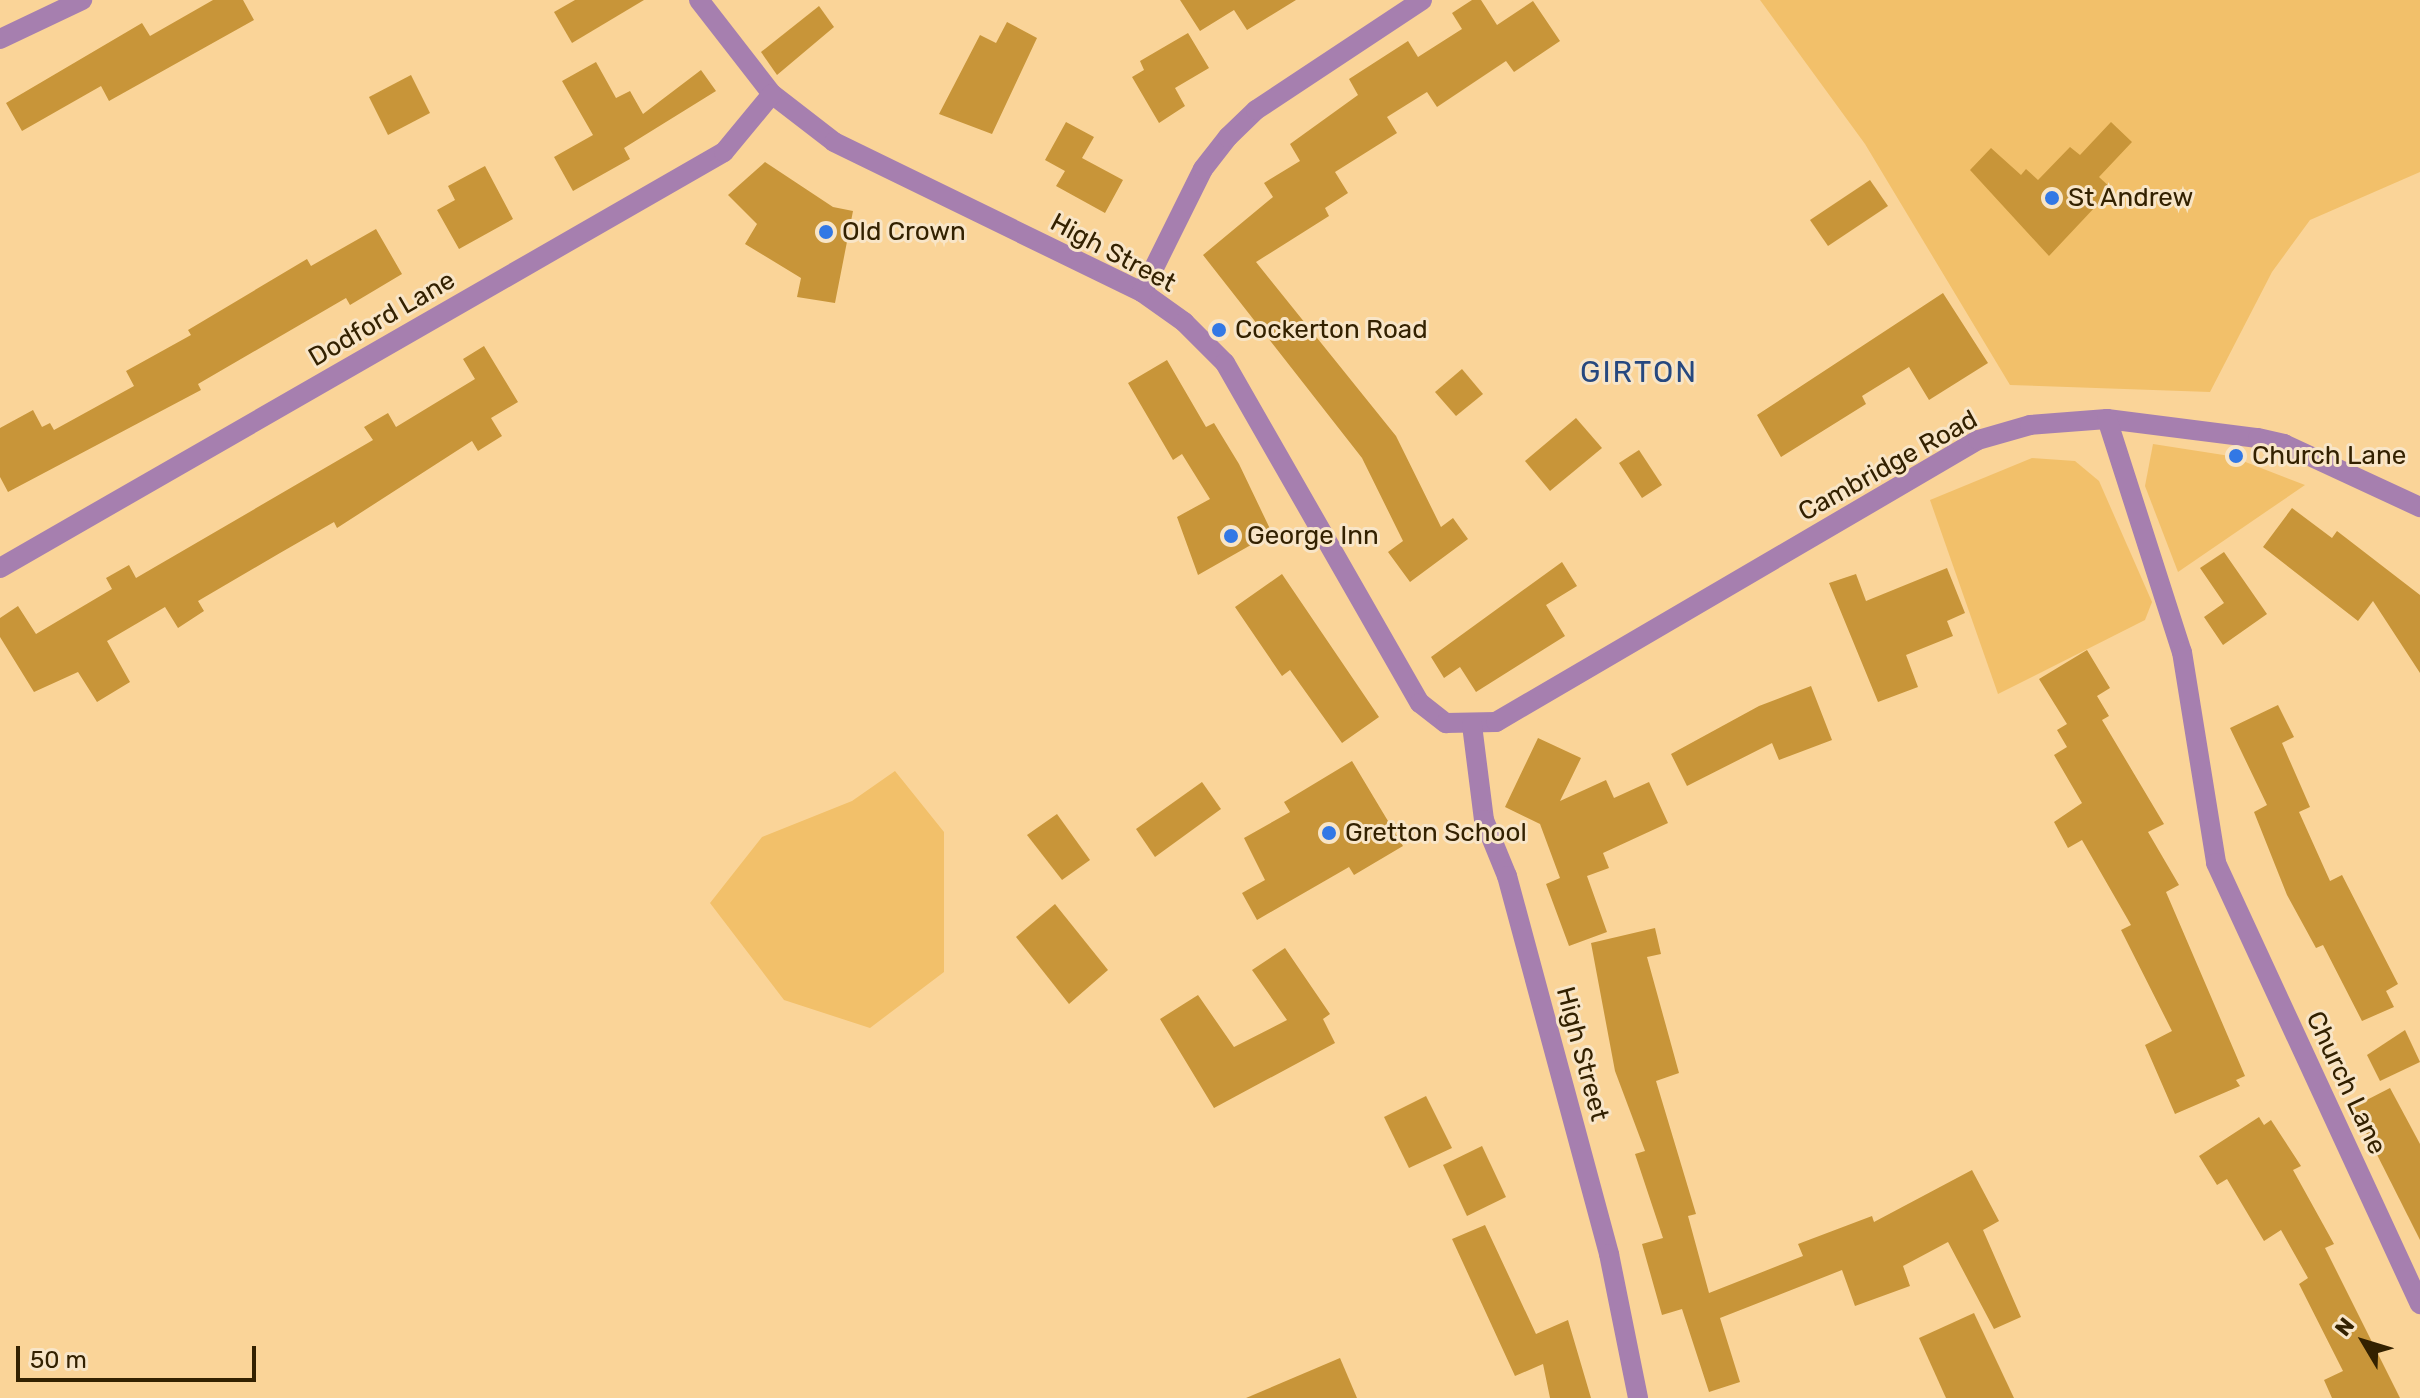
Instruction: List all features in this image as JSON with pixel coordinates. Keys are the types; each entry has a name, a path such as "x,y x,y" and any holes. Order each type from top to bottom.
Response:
{"street":[{"path":"0,39 82,0"},
{"name":"High Street","path":"699,0 772,94 834,142 1142,292 1225,363 1420,703 1446,723 1472,725 1484,820 1507,876 1609,1254 1638,1398"},
{"path":"1142,292 1203,169 1228,137 1256,110 1422,0"},
{"name":"Dodford Lane","path":"0,568 724,152 772,94"},
{"name":"Cambridge Road","path":"1472,725 1496,722 1978,440 2030,425 2107,419 2178,423 2284,444 2420,507"},
{"name":"Church Lane","path":"2107,419 2182,652 2216,863 2420,1304"}],"shaded area":[{"path":"1760,0 2420,0 2420,172 2310,220 2272,272 2210,392 2010,385 1865,144"},
{"path":"2153,444 2230,456 2305,485 2178,572 2145,486"},
{"path":"2032,458 2075,461 2099,481 2152,602 2145,620 1998,694 1930,500"},
{"path":"895,771 944,832 944,972 870,1028 784,1000 710,903 762,837 852,801"}],"building":[{"path":"213,0 243,0 254,20 109,101 101,86 22,131 6,103 142,23 150,36"},
{"path":"575,0 644,0 572,43 554,12"},
{"path":"1180,0 1296,0 1247,30 1234,10 1200,31"},
{"path":"1472,0 1481,0 1497,25 1533,1 1560,41 1514,72 1506,61 1437,107 1427,92 1387,117 1397,133 1335,172 1348,193 1325,208 1329,216 1256,262 1396,436 1441,527 1453,518 1468,539 1410,582 1388,552 1403,541 1362,458 1203,255 1273,197 1264,183 1300,161 1290,144 1358,95 1349,79 1408,41 1418,57 1462,29 1452,13"},
{"path":"819,6 834,27 777,75 761,52"},
{"path":"1007,22 1037,38 992,134 939,114 980,35 996,43"},
{"path":"1188,33 1209,68 1175,88 1185,106 1159,123 1132,77 1144,70 1140,61"},
{"path":"596,62 616,98 630,91 643,114 701,70 716,91 624,148 630,159 573,191 554,157 593,135 562,81"},
{"path":"411,75 430,113 388,135 369,97"},
{"path":"1066,122 1094,137 1082,158 1123,180 1105,213 1056,186 1065,171 1045,160"},
{"name":"St Andrew","path":"2111,122 2132,142 2099,177 2112,189 2049,256 1970,170 1991,148 2021,175 2026,169 2038,180 2070,147 2080,155"},
{"name":"Old Crown","path":"765,162 833,207 853,211 835,303 797,297 801,278 745,244 757,224 728,195"},
{"path":"485,166 513,219 459,249 437,210 455,200 448,186"},
{"path":"1870,180 1888,206 1828,246 1810,220"},
{"path":"376,229 402,274 350,305 346,298 198,384 201,390 8,492 0,477 0,428 33,410 42,427 50,423 54,430 134,386 126,371 191,335 188,330 307,259 311,266"},
{"path":"1943,293 1988,363 1929,400 1909,367 1862,396 1866,404 1781,457 1757,415"},
{"path":"484,346 518,402 491,418 502,436 478,451 472,441 337,528 334,522 198,601 204,611 178,628 165,607 107,641 130,682 97,702 78,672 34,692 0,637 0,618 18,606 36,634 112,589 106,578 129,565 136,578 373,440 364,427 388,413 396,427 475,379 463,359"},
{"path":"1167,360 1206,427 1214,423 1239,464 1272,533 1198,575 1177,517 1210,499 1182,454 1173,460 1128,383"},
{"path":"1462,369 1483,394 1456,416 1435,392"},
{"path":"1576,418 1602,448 1550,491 1525,461"},
{"path":"1639,450 1662,485 1642,498 1619,463"},
{"path":"2292,508 2332,538 2337,531 2420,595 2420,673 2373,601 2358,621 2263,547"},
{"path":"2224,552 2267,614 2223,645 2204,617 2224,603 2200,568"},
{"path":"1562,562 1577,586 1546,605 1565,636 1476,692 1460,667 1444,678 1431,657"},
{"path":"1947,568 1965,613 1947,621 1953,636 1906,655 1918,687 1878,702 1829,583 1856,574 1866,601"},
{"path":"1282,574 1379,717 1342,743 1290,670 1282,676 1235,607"},
{"path":"2087,650 2110,688 2097,696 2109,716 2102,720 2164,824 2148,832 2179,885 2166,892 2245,1076 2236,1080 2240,1086 2175,1114 2145,1045 2172,1031 2121,930 2131,925 2082,840 2068,848 2054,822 2082,803 2054,755 2067,747 2057,730 2067,724 2039,679"},
{"path":"1811,686 1832,740 1779,760 1772,743 1687,786 1671,754 1759,706"},
{"path":"2278,705 2294,737 2282,743 2310,807 2299,812 2330,881 2342,875 2398,984 2386,991 2394,1007 2362,1021 2323,945 2316,948 2287,895 2254,812 2267,805 2230,728"},
{"path":"1538,738 1581,758 1560,801 1606,780 1614,798 1649,782 1668,823 1603,853 1609,868 1587,876 1607,932 1569,946 1546,884 1560,878 1540,824 1505,807"},
{"path":"1352,761 1403,846 1354,875 1349,867 1257,920 1242,893 1265,880 1244,838 1290,812 1284,802"},
{"path":"1202,782 1221,809 1155,857 1136,829"},
{"path":"1057,814 1090,860 1062,880 1027,835"},
{"path":"1055,904 1108,970 1069,1004 1016,937"},
{"path":"1655,928 1661,954 1647,957 1679,1073 1656,1081 1696,1214 1688,1216 1709,1293 1803,1256 1798,1244 1872,1216 1874,1222 1972,1170 1999,1221 1983,1230 2021,1317 1994,1329 1948,1242 1903,1266 1910,1286 1855,1306 1842,1270 1720,1318 1740,1382 1709,1392 1682,1309 1662,1315 1642,1244 1663,1238 1635,1154 1645,1151 1615,1071 1591,943"},
{"path":"1285,948 1330,1014 1323,1019 1335,1043 1214,1108 1160,1019 1198,995 1234,1047 1287,1020 1252,970"},
{"path":"2405,1030 2420,1062 2380,1081 2367,1055"},
{"path":"2390,1088 2420,1144 2420,1240 2353,1107"},
{"path":"1426,1096 1452,1148 1409,1168 1384,1117"},
{"path":"2259,1117 2264,1125 2271,1120 2301,1166 2293,1170 2334,1244 2325,1248 2400,1398 2332,1398 2324,1380 2343,1371 2299,1284 2308,1278 2281,1230 2264,1241 2227,1179 2217,1185 2199,1156"},
{"path":"1482,1146 1506,1197 1467,1216 1443,1165"},
{"path":"1485,1225 1536,1334 1568,1320 1591,1398 1550,1398 1543,1364 1515,1376 1452,1239"},
{"path":"1974,1313 2014,1398 1946,1398 1919,1338"},
{"path":"1340,1358 1357,1398 1246,1398"}],"place":[{"name":"St Andrew","path":"2052,198"},
{"name":"Old Crown","path":"826,232"},
{"name":"Cockerton Road","path":"1219,330"},
{"name":"Church Lane","path":"2236,456"},
{"name":"George Inn","path":"1231,536"},
{"name":"Gretton School","path":"1329,833"}],"district":[{"name":"GIRTON","path":"1639,372"}]}
